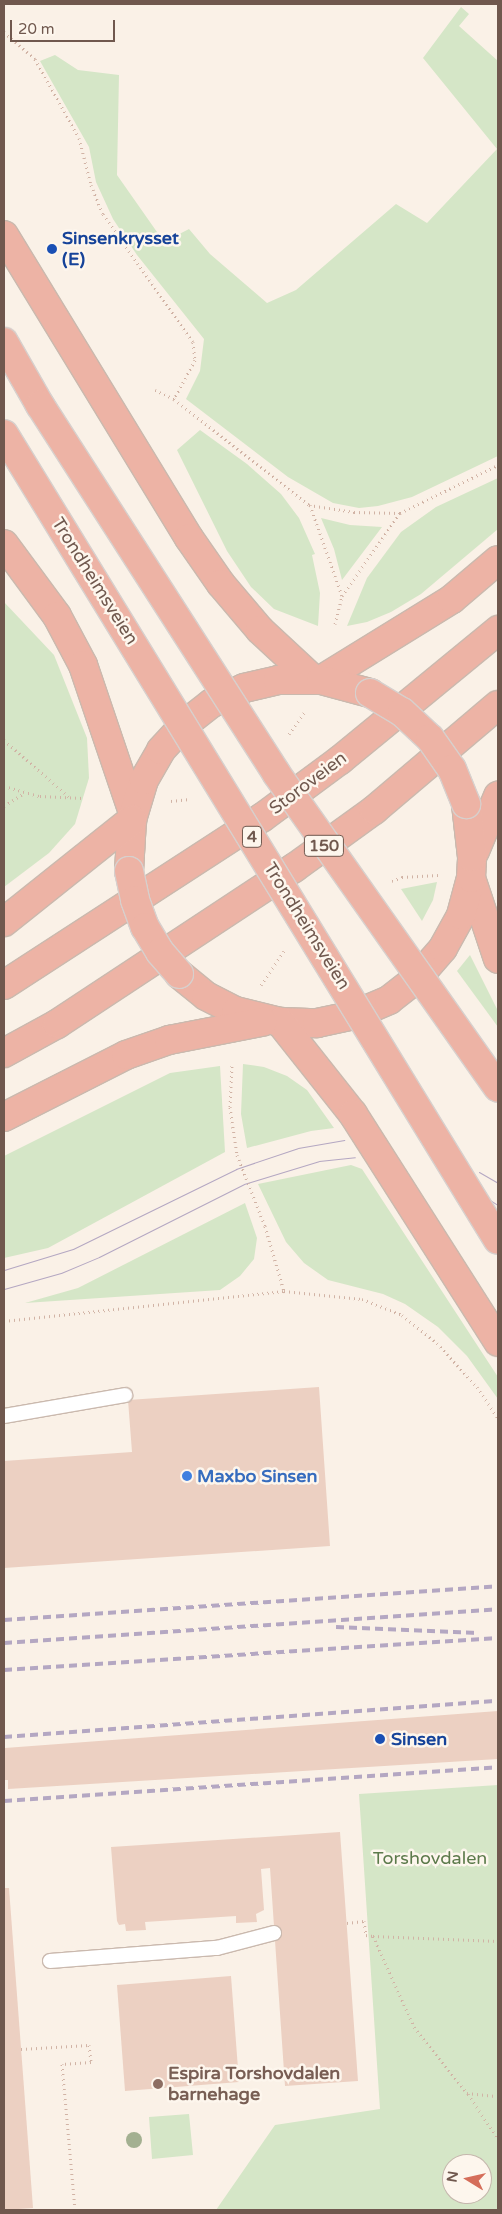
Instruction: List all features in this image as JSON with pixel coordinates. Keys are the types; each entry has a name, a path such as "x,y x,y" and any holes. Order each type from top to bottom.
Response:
{"highway":[{"path":"4,235 189,538 221,584 260,630 317,680"},
{"path":"4,342 40,405 276,774 498,1088"},
{"name":"Trondheimsveien","path":"4,434 498,1240"},
{"path":"4,544 57,616 83,664 132,816"},
{"path":"317,680 452,598 498,560"},
{"name":"Storoveien","path":"4,985 263,817 340,760 498,630"},
{"path":"498,959 471,867 466,804 452,769 430,738 402,712 370,693 317,680 278,680 253,686 212,703 185,724 161,750 144,780 132,816 129,872 135,900 146,927 160,952 180,974 206,996 236,1011 274,1022 353,1114 498,1342"},
{"name":"150","path":"4,1053 57,1024 294,868 374,810 498,705"},
{"path":"4,1117 135,1052 169,1040 274,1022 317,1023 354,1015 388,1000 418,977 443,948 460,915 471,867 498,796"},
{"path":"4,922 132,816"}],"lane":[{"path":"4,1416 125,1395"},
{"path":"50,1960 217,1948 274,1933"}],"path":[{"path":"4,32 9,34 36,59 79,138 91,185 103,214 193,342 195,360 174,399"},
{"path":"155,390 174,399 310,505 354,512 400,513 498,465"},
{"path":"310,505 342,596"},
{"path":"336,624 342,596 400,513"},
{"path":"4,740 69,797"},
{"path":"4,786 24,793 83,798"},
{"path":"4,806 24,793"},
{"path":"232,1064 230,1107 237,1155 265,1226 284,1291"},
{"path":"4,1321 284,1291 362,1299 402,1315 437,1343 478,1387 498,1418"},
{"path":"347,1923 364,1921 366,1935 373,1936 498,1941"},
{"path":"373,1936 414,2027 468,2093 498,2139"},
{"path":"21,2049 89,2045 91,2062 62,2064 75,2210"},
{"path":"468,2093 498,2096"}],"green space":[{"path":"461,7 469,14 459,26 498,61 498,456 412,497 378,506 359,508 333,503 288,477 186,399 200,371 204,339 137,255 113,219 96,182 89,147 40,61 55,55 78,70 119,75 117,175 164,242 189,229 210,254 267,303 296,290 396,204 427,223 497,149 423,58"},
{"path":"200,430 247,464 281,494 299,518 315,554 312,555 320,593 318,626 274,609 251,587 227,551 177,450"},
{"path":"498,478 498,529 421,594 391,612 367,622 347,626 367,578 401,532 436,507"},
{"path":"321,518 350,525 382,527 342,580 334,549"},
{"path":"4,602 54,655 87,738 89,778 75,824 49,853 4,887"},
{"path":"437,882 433,900 422,921 401,889"},
{"path":"470,955 498,1011 498,1027 457,971"},
{"path":"243,1064 264,1067 287,1076 307,1090 334,1128 311,1131 247,1148 241,1114"},
{"path":"220,1066 225,1152 48,1248 4,1258 4,1156 170,1073"},
{"path":"351,1165 362,1169 498,1377 498,1399 467,1356 438,1327 405,1304 383,1294 328,1280 304,1263 286,1242 258,1184"},
{"path":"245,1203 257,1238 254,1259 240,1276 220,1290 25,1303 78,1288"},
{"name":"Torshovdalen","path":"498,1785 498,2210 216,2210 275,2125 380,2109 359,1794"},
{"path":"189,2114 193,2155 152,2159 149,2117"}],"building":[{"path":"319,1387 330,1546 4,1568 4,1461 132,1452 128,1400"},
{"path":"498,1711 498,1759 8,1789 8,1780 4,1780 5,1748"},
{"path":"340,1832 358,2081 285,2086 270,1868 261,1869 264,1910 256,1914 257,1922 236,1923 236,1916 145,1922 146,1930 126,1931 125,1924 119,1925 117,1921 111,1847"},
{"path":"4,1888 9,1888 33,2208 4,2210"},
{"path":"231,1976 239,2082 125,2091 117,1985"}],"tram line":[{"path":"4,1270 73,1249 236,1169 298,1148 344,1140"},
{"path":"4,1289 61,1273 99,1257 244,1184 319,1161 355,1157"},
{"path":"479,1172 498,1183"},
{"path":"473,1189 498,1205"}],"railway":[{"path":"4,1620 498,1586"},
{"path":"4,1643 498,1609"},
{"path":"336,1627 478,1633"},
{"path":"4,1670 498,1638"},
{"path":"4,1737 498,1701"},
{"path":"4,1801 498,1767"}],"place":[{"name":"Sinsenkrysset (E)","path":"52,249"},
{"name":"Maxbo Sinsen","path":"187,1476"},
{"name":"Sinsen","path":"380,1739"},
{"name":"Espira Torshovdalen barnehage","path":"158,2084"}]}
